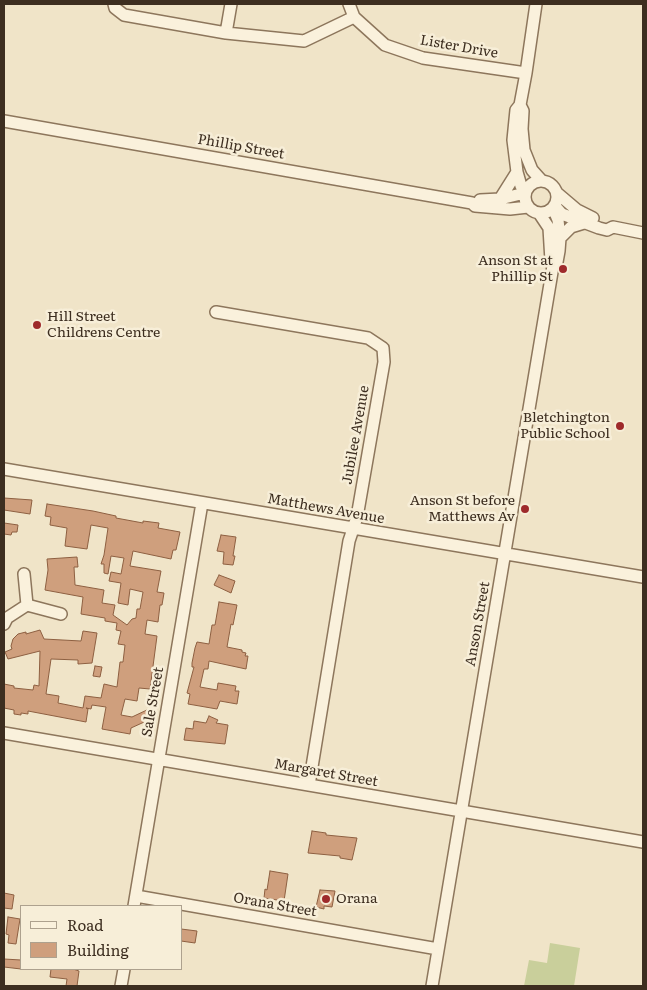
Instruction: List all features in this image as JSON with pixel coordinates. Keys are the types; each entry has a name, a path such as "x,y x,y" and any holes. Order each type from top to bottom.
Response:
{"street":[{"path":"114,4 115,8 124,15 226,33 304,41 354,17"},
{"path":"226,33 231,4"},
{"name":"Lister Drive","path":"349,4 354,17 385,45 423,58 526,73"},
{"path":"520,105 523,111 524,150 532,170 541,180 550,183 555,188 557,194 554,207 546,212 539,213 528,207 525,192 517,172 512,140 516,110 520,105 526,73 536,4"},
{"name":"Phillip Street","path":"4,121 472,203 475,206 487,208 510,209 528,207"},
{"path":"500,200 517,172"},
{"path":"525,192 532,183 541,180"},
{"name":"Phillip Street","path":"472,203 476,200 500,200 525,192"},
{"path":"557,194 577,210 587,216 608,223 613,228"},
{"path":"554,207 562,214 607,230 613,228 643,233"},
{"name":"Anson Street","path":"553,266 557,262 560,238 557,214 554,207"},
{"name":"Anson Street","path":"432,986 553,266 549,228 539,213"},
{"path":"560,238 571,227 584,223"},
{"name":"Jubilee Avenue","path":"216,312 368,338 383,348 384,362 358,511 349,541 308,785"},
{"name":"Matthews Avenue","path":"4,469 643,577"},
{"name":"Sale Street","path":"135,901 202,502"},
{"path":"24,574 27,605"},
{"path":"4,624 7,618 27,605 61,614"},
{"name":"Margaret Street","path":"4,733 643,842"},
{"name":"Orana Street","path":"135,901 160,905"},
{"name":"Orana Street","path":"182,908 438,949"},
{"path":"121,986 124,970"}],"green space":[{"path":"550,943 580,948 574,986 524,986 529,960 547,963"}],"building":[{"path":"4,498 32,500 30,514 4,510"},
{"path":"47,504 93,511 143,523 143,521 159,523 158,528 180,532 176,550 173,550 171,559 133,551 130,566 161,571 157,592 164,593 158,622 147,620 145,634 157,636 150,689 139,688 137,701 125,699 121,715 132,717 149,709 153,718 131,728 130,734 102,729 106,707 92,705 91,709 86,708 88,709 86,722 28,711 28,714 14,714 14,710 4,708 4,684 14,686 14,688 33,690 34,685 39,686 40,651 8,659 5,652 12,649 13,639 18,634 26,632 26,634 40,630 44,639 81,641 83,631 97,633 92,663 78,664 78,660 51,659 46,694 59,696 58,703 83,708 85,696 101,698 104,684 117,687 120,662 123,662 125,645 118,644 121,631 116,630 117,623 105,621 105,618 81,614 83,597 45,590 48,570 47,559 77,557 78,567 74,567 75,585 104,590 102,603 115,605 113,615 127,625 132,619 136,618 137,609 140,609 143,592 130,589 128,605 118,603 121,583 109,581 111,572 121,574 124,558 111,556 108,574 104,573 104,564 101,564 108,528 91,525 87,549 65,546 67,528 50,525 51,517 45,516"},
{"path":"4,523 18,525 17,532 12,532 11,535 4,534"},
{"path":"221,535 236,537 233,565 223,564 224,552 217,551"},
{"path":"219,575 235,581 231,593 214,585"},
{"path":"219,602 237,605 227,647 242,650 242,652 246,653 245,656 248,656 246,669 209,661 208,669 204,669 200,687 217,690 218,683 236,686 235,691 239,691 237,704 220,701 217,709 188,704 190,694 187,693 194,667 192,667 192,663 197,642 209,644"},
{"path":"95,666 102,667 100,677 93,676"},
{"path":"209,716 218,720 216,723 228,725 225,744 184,740 186,728 193,729 194,721 206,723"},
{"path":"312,831 326,833 326,835 357,838 352,860 340,858 340,856 308,853"},
{"path":"270,871 288,874 284,901 264,898"},
{"name":"Orana","path":"320,890 335,891 332,907 324,906 324,909 316,907"},
{"path":"4,893 14,895 12,909 4,908"},
{"path":"8,917 20,919 16,944 8,943 9,935 6,934"},
{"path":"182,929 197,931 195,943 182,941"},
{"path":"4,959 20,960 20,969 4,967"},
{"path":"51,970 79,971 77,986 66,986 67,979 50,977"}],"place":[{"name":"Anson St at Phillip St","path":"563,269"},
{"name":"Hill Street Childrens Centre","path":"37,325"},
{"name":"Bletchington Public School","path":"620,426"},
{"name":"Anson St before Matthews Av","path":"525,509"},
{"name":"Orana","path":"326,899"}]}
